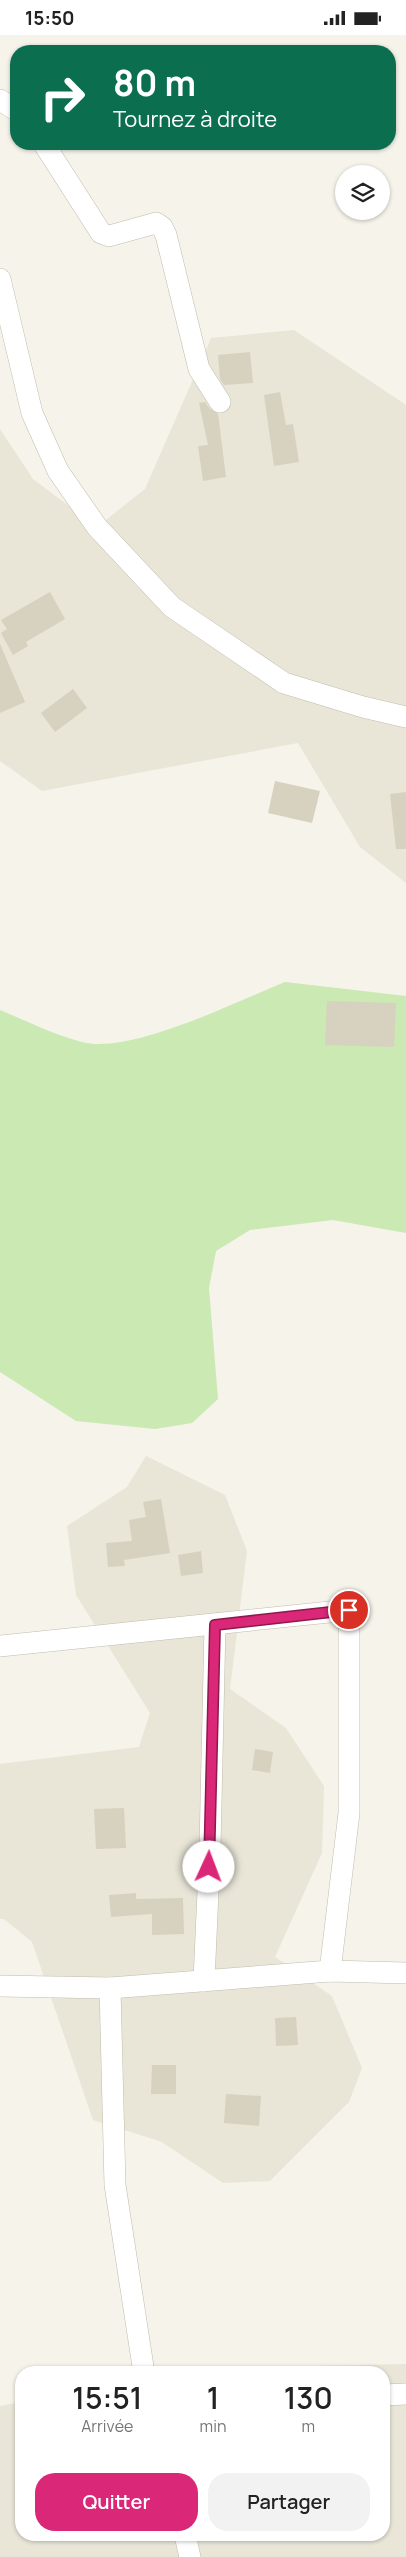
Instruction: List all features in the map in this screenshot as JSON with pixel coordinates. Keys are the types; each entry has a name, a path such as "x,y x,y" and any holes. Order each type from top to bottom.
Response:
{"street":[{"path":"48,150 101,233 109,236 156,223 162,227 166,235 199,369 220,402"},
{"path":"0,279 32,413 58,471 104,535 172,607 284,683 363,707 406,717"},
{"path":"0,1647 349,1610 350,1813 330,1971"},
{"path":"204,1981 210,1847 215,1625"},
{"path":"0,1986 110,1988 330,1971 406,1973"},
{"path":"110,1988 115,2185 143,2366"},
{"path":"390,2395 406,2395"},
{"path":"186,2541 190,2557"}],"shaded area":[{"path":"294,330 406,405 406,883 360,847 298,743 42,791 0,761 0,429 33,479 97,527 145,489 211,338"},
{"path":"146,1456 225,1495 247,1551 230,1689 286,1728 324,1786 322,1853 275,1957 332,1996 362,2068 349,2102 270,2181 223,2183 162,2142 93,2120 32,1942 4,1919 0,1919 0,1764 139,1747 150,1713 76,1595 67,1526 127,1487"},
{"path":"406,2364 406,2557 0,2557 0,2406 15,2403 15,2541 390,2541 390,2366 317,2366"}],"green space":[{"path":"285,982 406,996 406,1233 333,1220 250,1230 216,1251 209,1288 218,1399 192,1423 155,1429 76,1421 0,1372 0,1010 72,1039 103,1044 127,1041 155,1034 213,1013"}],"building":[{"path":"250,352 253,383 224,385 220,379 218,355"},
{"path":"280,392 286,425 293,424 299,462 274,466 264,395"},
{"path":"205,402 210,409 218,414 226,477 203,481 198,446 208,445 199,403"},
{"path":"50,592 65,619 26,642 28,646 13,655 1,633 7,629 1,620"},
{"path":"0,644 25,702 0,713"},
{"path":"73,689 87,708 55,732 41,713"},
{"path":"275,781 320,791 312,823 268,813"},
{"path":"406,792 406,849 396,849 390,794"},
{"path":"327,1001 396,1003 394,1047 325,1045"},
{"path":"161,1499 170,1553 124,1560 125,1566 108,1567 106,1543 132,1541 129,1520 146,1517 143,1502"},
{"path":"201,1551 203,1573 181,1576 178,1555"},
{"path":"255,1749 273,1752 270,1773 252,1770"},
{"path":"124,1808 126,1848 96,1849 94,1809"},
{"path":"136,1893 136,1899 183,1898 184,1934 152,1935 152,1914 111,1917 109,1895"},
{"path":"296,2017 298,2045 276,2046 275,2018"},
{"path":"152,2065 176,2065 176,2094 151,2094"},
{"path":"226,2094 261,2096 259,2126 224,2123"}],"route":[{"path":"209,1867 215,1625 349,1610"}]}
